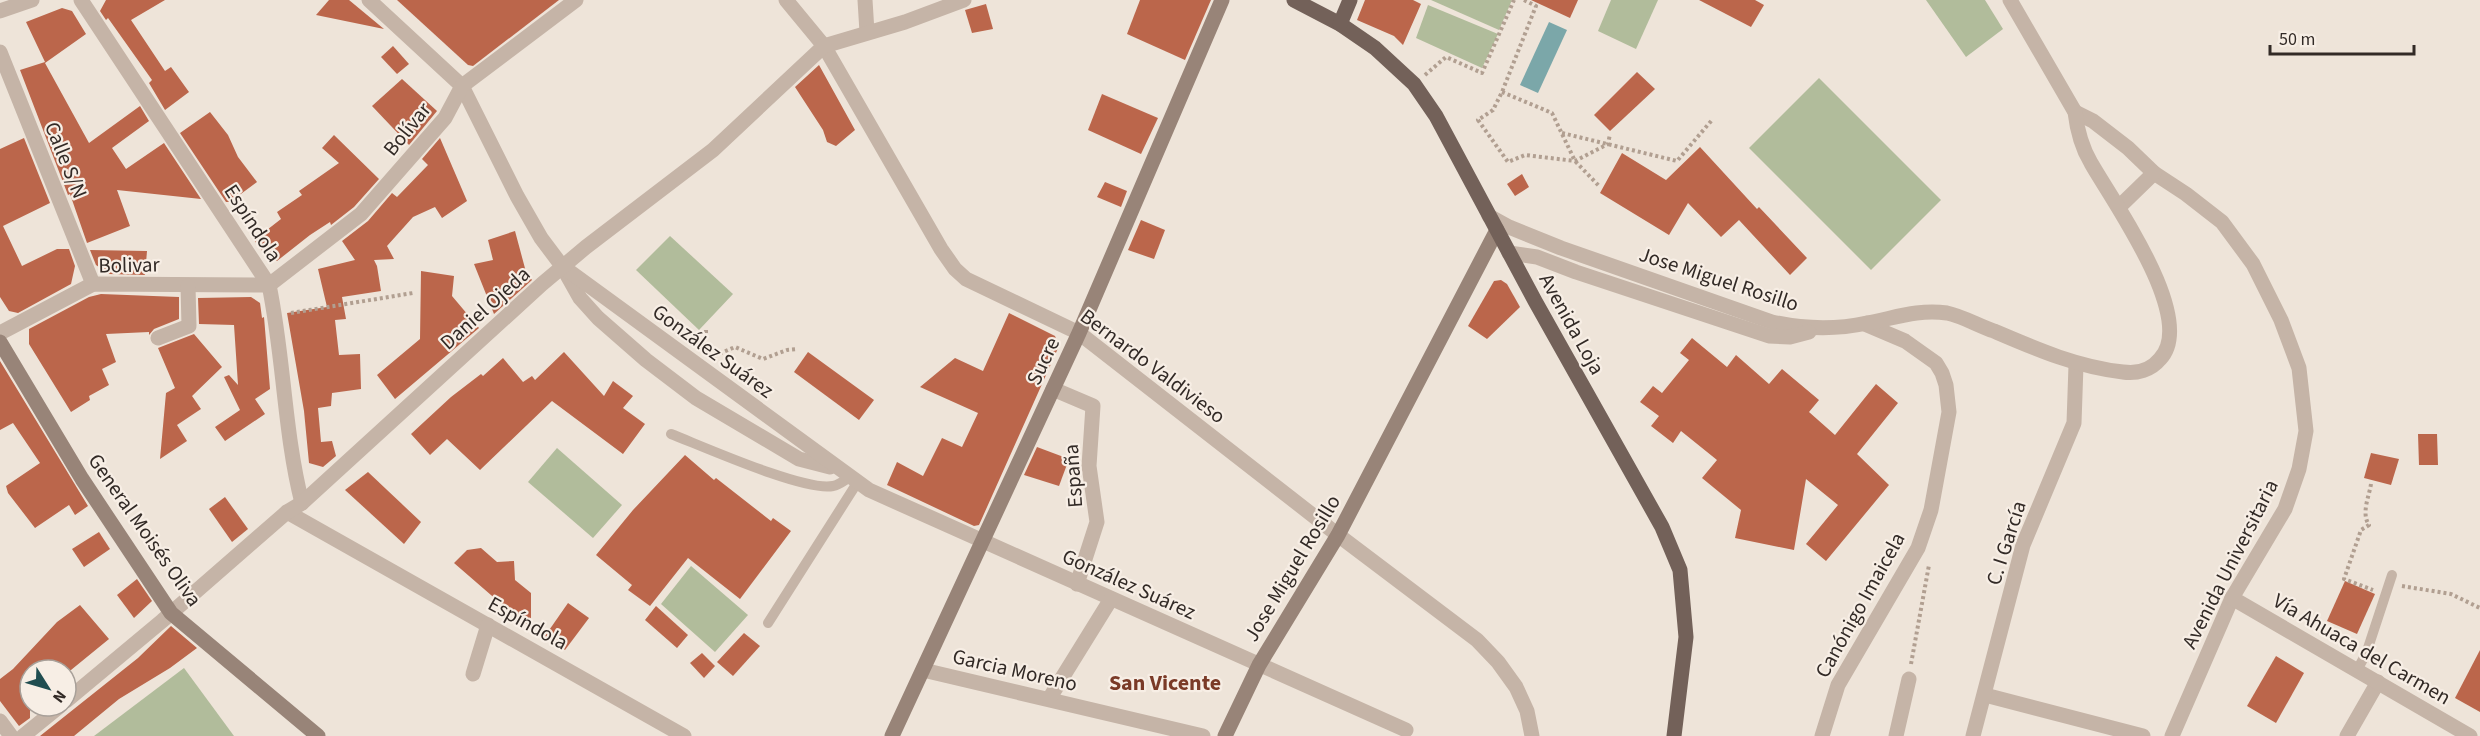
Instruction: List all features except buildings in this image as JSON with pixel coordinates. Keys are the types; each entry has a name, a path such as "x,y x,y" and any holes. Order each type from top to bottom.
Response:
{"main road":[{"name":"Sucre","path":"892,736 1079,333 1222,0"},
{"name":"Avenida Loja","path":"1294,0 1340,24 1394,64 1414,84 1436,116 1509,253 1662,527 1680,570 1686,637 1674,736"},
{"path":"1340,24 1350,0"},
{"name":"Jose Miguel Rosillo","path":"1225,736 1259,665 1338,535 1497,230"},
{"name":"General Moisés Oliva","path":"0,342 82,479 171,613 318,736"}],"street":[{"path":"0,11 32,0"},
{"name":"Espíndola","path":"81,0 269,285 295,476 302,503"},
{"name":"González Suárez","path":"369,0 462,86 517,196 580,298 598,318 646,360 696,398 799,459 854,480 982,542 1406,730"},
{"name":"Bolívar","path":"269,285 361,214 445,118 462,86 576,0"},
{"name":"Bernardo Valdivieso","path":"786,0 824,46 941,249 955,269 966,279 1079,333 1477,640 1498,662 1520,695 1527,711 1532,736"},
{"path":"865,0 867,32"},
{"name":"Daniel Ojeda","path":"78,691 287,512 302,503 562,266 713,150 824,46 905,22 964,0"},
{"path":"2010,0 2075,112"},
{"name":"Calle S/N","path":"0,51 93,284"},
{"name":"Avenida Universitaria","path":"2075,112 2093,121 2128,148 2154,173 2222,222 2242,245 2282,320 2300,368 2306,432 2299,469 2285,509 2232,598 2172,736"},
{"name":"Jose Miguel Rosillo","path":"1489,216 1509,227 1561,248 1761,318 1796,327 1821,328 1865,324 1916,312 1949,314 2076,365 2125,373 2138,372 2154,366 2168,347 2171,326 2151,267 2119,207 2090,162 2078,131 2075,112"},
{"path":"2119,207 2154,173"},
{"path":"1509,253 1537,257 1768,336 1790,337 1821,328"},
{"name":"González Suárez","path":"562,266 854,480"},
{"name":"Bolivar","path":"0,333 93,284 269,285"},
{"path":"158,338 189,326 188,286"},
{"name":"Canónigo Imaicela","path":"1822,736 1838,685 1918,548 1931,510 1949,412 1946,385 1936,363 1905,341 1865,324"},
{"name":"C. I García","path":"1973,736 2023,545 2074,423 2076,365"},
{"name":"España","path":"1053,389 1093,406 1089,466 1097,522 1077,584"},
{"name":"Espíndola","path":"287,512 684,736"},
{"name":"Vía Ahuaca del Carmen","path":"2232,598 2470,736"},
{"path":"1049,699 1111,599"},
{"path":"473,674 488,625"},
{"name":"Garcia Moreno","path":"923,669 1203,736"},
{"path":"1896,736 1909,678"},
{"path":"2347,736 2378,682"},
{"path":"1985,695 2143,736"},
{"path":"23,736 45,718"},
{"path":"0,720 11,736"}],"lane":[{"path":"671,434 789,479 816,486 834,486 854,480"},
{"path":"768,623 854,480"},
{"path":"2357,670 2366,654 2391,579"}],"path":[{"path":"1414,84 1446,57 1482,73 1514,0"},
{"path":"1524,0 1536,6 1493,110 1478,120 1508,162 1525,154 1575,161 1608,144"},
{"path":"1502,92 1552,113 1575,161 1599,186"},
{"path":"1562,133 1677,161 1713,120"},
{"path":"1608,144 1610,134"},
{"path":"275,316 412,293"},
{"path":"707,360 735,347 763,359 787,350 798,349"},
{"path":"2371,484 2365,512 2369,525 2361,530 2344,579 2379,592"},
{"path":"1909,678 1929,563"},
{"path":"2391,579 2422,590 2451,594 2480,608"}],"green space":[{"path":"1431,0 1512,0 1499,30"},
{"path":"1611,0 1658,0 1636,49 1598,31"},
{"path":"1926,0 1985,0 2003,29 1966,57"},
{"path":"1428,5 1498,34 1482,68 1416,38"},
{"path":"1819,78 1941,200 1871,270 1749,148"},
{"path":"670,236 733,294 699,330 636,270"},
{"path":"557,448 622,505 593,538 528,482"},
{"path":"691,566 748,615 715,652 661,604"},
{"path":"184,668 234,736 94,736"}],"water":[{"path":"1549,22 1567,30 1538,93 1520,85"}],"district":[{"name":"San Vicente","path":"1165,683"}]}
